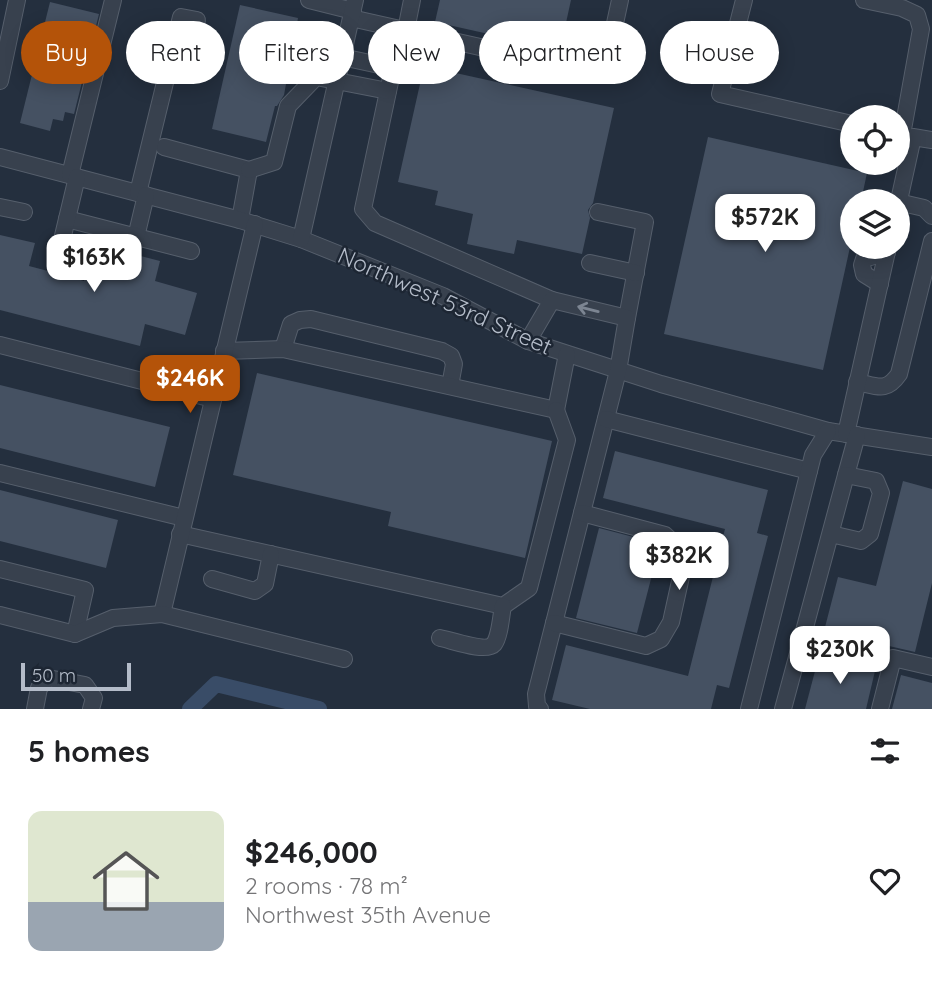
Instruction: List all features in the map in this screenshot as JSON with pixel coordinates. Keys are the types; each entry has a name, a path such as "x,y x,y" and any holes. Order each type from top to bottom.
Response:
{"street":[{"path":"0,81 18,0"},
{"path":"56,265 113,0"},
{"path":"309,0 353,10 382,21"},
{"path":"408,21 412,0"},
{"path":"465,43 582,70 599,69 608,56 620,0"},
{"path":"744,0 720,94 840,121"},
{"path":"864,0 902,8 917,15 921,29 909,105"},
{"path":"136,237 142,194 181,17 198,20"},
{"path":"354,60 393,68 363,209 375,223 552,300 627,318"},
{"path":"164,147 249,170 274,162 288,106 309,84"},
{"path":"301,239 336,84"},
{"path":"352,84 388,91"},
{"path":"910,136 932,140"},
{"name":"Northwest 53rd Street","path":"0,157 248,222 301,239 443,296 528,341 618,370 828,431 932,447"},
{"path":"162,614 225,351 248,222 249,170"},
{"path":"910,206 924,208 932,216"},
{"path":"0,207 24,212"},
{"path":"540,709 537,706 536,694 618,370 645,222 598,212"},
{"path":"67,219 191,251"},
{"path":"857,382 883,388 893,384 899,374 932,241"},
{"path":"783,709 846,475 857,382 880,284 864,274 864,259"},
{"path":"590,263 636,273"},
{"path":"528,341 552,300"},
{"path":"283,349 290,324 311,319 442,351 451,356 454,364 450,386"},
{"path":"0,345 213,399"},
{"path":"225,351 283,349 556,410"},
{"path":"440,638 482,648 491,647 496,642 503,606 528,588 567,440 556,410 567,354"},
{"path":"606,419 809,471"},
{"path":"802,424 813,455"},
{"path":"749,709 813,455 828,431"},
{"path":"0,473 271,554 503,606"},
{"path":"831,534 861,541 870,534 881,493 876,481 846,475"},
{"path":"554,623 646,646 661,639 671,622 684,564 681,550 665,535 582,513"},
{"path":"212,579 255,591 265,584 271,554"},
{"path":"0,569 85,590 75,634"},
{"path":"0,615 75,634 113,618 162,614 344,659"},
{"path":"880,709 893,658 932,667"},
{"path":"35,709 39,688 48,678 85,685 94,698 91,709"}],"building":[{"path":"440,0 571,0 566,21 479,21 479,32 465,29 465,21 435,21"},
{"path":"50,2 99,14 97,21 45,21"},
{"path":"240,5 298,18 297,21 239,21 239,84 286,84 284,95 275,106 266,142 212,129 222,84 225,84 225,71"},
{"path":"465,75 479,78 479,84 505,84 614,108 593,203 588,210 590,218 582,254 517,240 514,254 467,244 473,214 435,205 438,191 398,182 420,84 465,84"},
{"path":"30,84 82,84 74,114 65,112 63,121 53,119 50,131 20,123"},
{"path":"708,137 840,167 840,175 867,175 864,189 840,189 840,259 847,259 823,370 664,334"},
{"path":"0,235 35,243 29,266 53,275 60,274 84,281 94,244 160,261 155,281 197,293 185,335 145,324 140,346 0,310"},
{"path":"257,373 552,441 525,558 388,526 391,512 233,475"},
{"path":"0,385 170,427 155,487 0,448"},
{"path":"615,451 768,490 757,533 768,536 729,688 717,685 711,709 590,709 552,700 566,645 688,676 725,529 603,498"},
{"path":"903,481 932,489 932,583 915,652 824,631 838,577 876,586"},
{"path":"0,490 118,520 106,568 0,541"},
{"path":"599,528 660,544 637,633 576,618"},
{"path":"819,656 875,671 866,709 805,709"},
{"path":"901,675 932,683 932,709 892,709"}],"waterway":[{"path":"190,709 216,684 319,709"}]}
